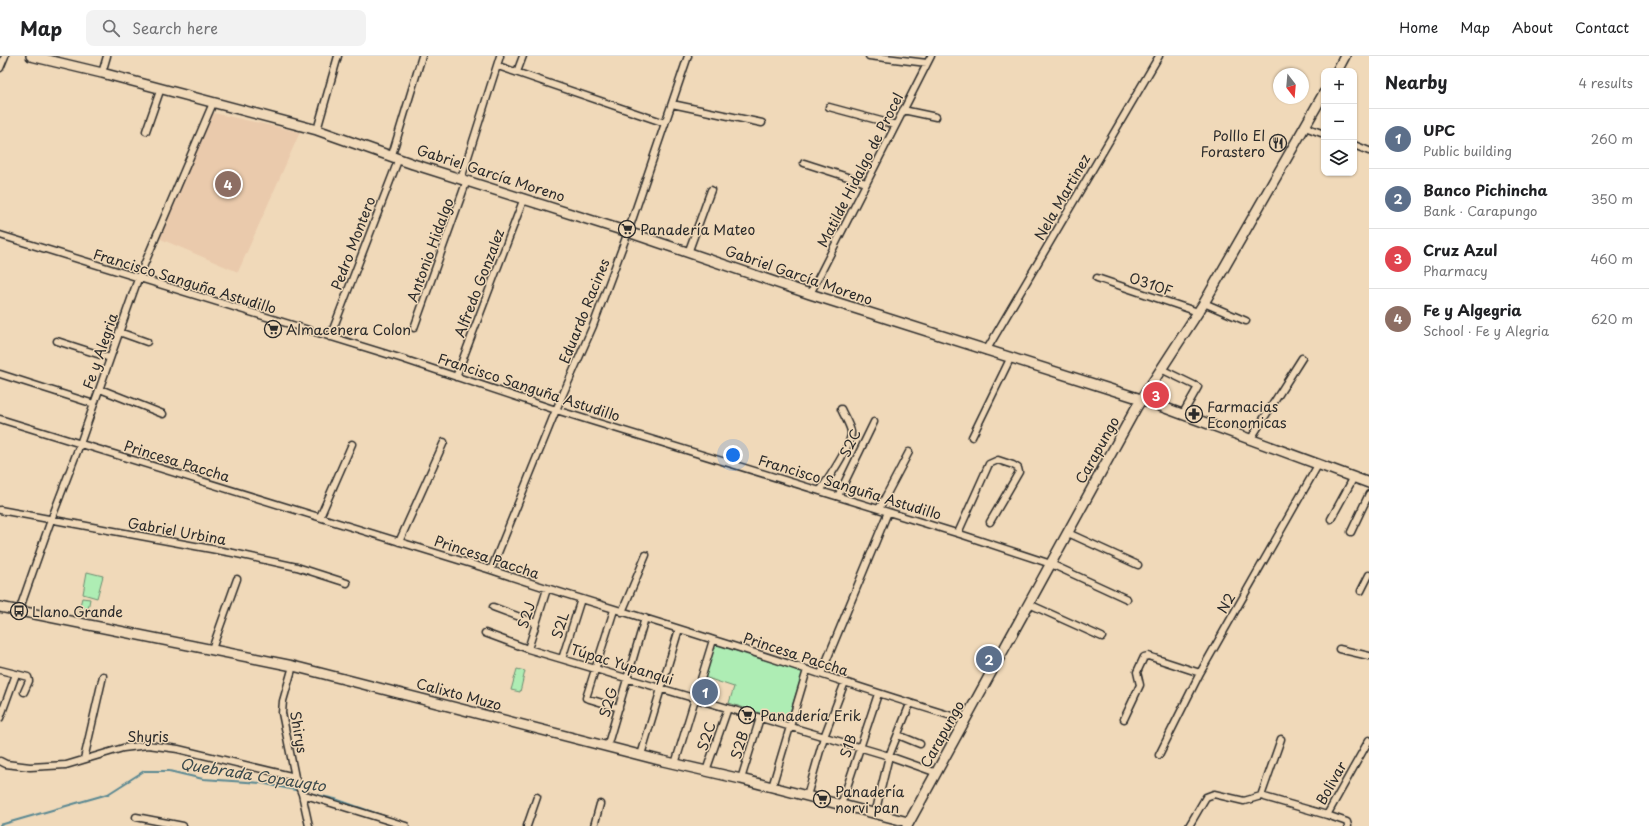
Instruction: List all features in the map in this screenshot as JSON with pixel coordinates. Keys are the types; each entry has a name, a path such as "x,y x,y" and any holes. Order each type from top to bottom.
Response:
{"street":[{"path":"0,68 5,56"},
{"name":"Gabriel García Moreno","path":"31,56 161,88 316,130 628,232 810,294 1010,359 1141,399 1369,483"},
{"path":"102,73 107,56"},
{"path":"316,130 338,56"},
{"name":"Pedro Montero","path":"330,337 395,157 422,56"},
{"name":"Antonio Hidalgo","path":"414,328 464,179 500,56"},
{"path":"517,72 523,56"},
{"name":"Eduardo Racines","path":"491,570 556,410 593,326 628,232 688,56"},
{"path":"869,56 927,63"},
{"name":"Matilde Hidalgo de Procel","path":"810,294 931,56"},
{"name":"Nela Martinez","path":"986,351 1159,56"},
{"path":"1338,68 1345,56"},
{"path":"498,66 665,124"},
{"path":"146,131 161,88"},
{"name":"Carapungo","path":"908,824 1141,399 1204,303 1321,99"},
{"name":"Fe y Alegria","path":"19,611 100,389 138,279 213,103"},
{"path":"672,104 762,123"},
{"path":"829,107 896,125"},
{"path":"903,110 936,118"},
{"path":"1305,127 1321,133"},
{"path":"1357,146 1369,151"},
{"path":"804,163 866,183"},
{"path":"688,253 711,190"},
{"name":"Alfredo Gonzalez","path":"456,377 524,198"},
{"name":"Francisco Sanguña Astudillo","path":"0,235 138,279 330,337 556,410 958,533 1051,564 1127,599"},
{"name":"O310F","path":"1097,278 1198,312"},
{"path":"1204,303 1246,321"},
{"path":"119,332 147,342"},
{"path":"57,342 110,358"},
{"path":"1250,440 1302,358"},
{"path":"972,437 1010,359"},
{"path":"1161,369 1198,387 1182,414"},
{"path":"0,374 94,404"},
{"path":"100,389 163,414"},
{"path":"820,491 841,459 851,437 851,431 841,409"},
{"name":"Princesa Paccha","path":"0,418 491,570 614,610 645,618 821,674 878,694 965,720"},
{"name":"S2C","path":"838,496 874,422"},
{"path":"399,542 444,442"},
{"path":"320,517 352,444"},
{"path":"879,509 909,452"},
{"path":"958,533 990,464 998,460 1014,465 1018,468 1018,472 990,522"},
{"name":"N2","path":"1159,755 1200,673 1318,465"},
{"path":"1331,519 1354,477"},
{"path":"1351,532 1369,494"},
{"name":"Gabriel Urbina","path":"0,510 233,553 297,567 347,583"},
{"path":"821,674 888,512"},
{"path":"1068,533 1138,565"},
{"path":"622,612 646,555"},
{"path":"1361,591 1369,575"},
{"path":"212,649 237,579"},
{"name":"S2J","path":"528,649 547,589"},
{"name":"S2L","path":"562,659 581,599"},
{"path":"1029,604 1102,637"},
{"name":"Calixto Muzo","path":"0,607 293,666 607,747 741,779 908,824"},
{"path":"493,608 536,623"},
{"path":"614,610 586,698 619,708"},
{"name":"S2G","path":"607,747 645,618"},
{"path":"641,755 679,629"},
{"name":"Túpac Yupanqui","path":"485,633 528,649 890,756 937,773"},
{"path":"675,764 713,640"},
{"path":"1339,649 1369,656"},
{"path":"1124,719 1140,685 1137,672 1144,657 1148,656 1200,673"},
{"name":"Shirys","path":"293,666 283,701 282,713 295,777 302,794 309,826"},
{"path":"0,670 28,677 29,681 24,692"},
{"path":"772,787 807,670"},
{"path":"0,718 16,674"},
{"path":"84,759 102,676"},
{"path":"807,796 824,737 845,682"},
{"name":"S1B","path":"842,805 878,694"},
{"path":"875,814 890,756 910,704"},
{"name":"S2C","path":"706,771 728,708"},
{"name":"S2B","path":"741,779 760,718"},
{"path":"898,736 920,744"},
{"path":"1261,796 1281,739"},
{"name":"Bolivar","path":"1348,826 1347,822 1326,815 1369,740"},
{"name":"Shyris","path":"0,761 6,764 45,767 66,765 123,748 148,745 178,749 295,777"},
{"path":"302,794 406,826"},
{"path":"1188,826 1206,797 1214,794 1244,801 1261,796 1326,815"},
{"path":"527,826 536,797"},
{"path":"594,826 600,804"},
{"path":"136,817 183,826"}],"shaded area":[{"path":"209,112 300,132 238,272 156,237"}],"green space":[{"path":"87,572 103,576 97,598 83,594"},
{"path":"82,598 90,599 87,615 78,613"},
{"path":"715,644 803,672 787,722 729,703 734,687 704,677"},
{"path":"517,669 525,671 520,692 511,690"}],"waterway":[{"name":"Quebrada Copaugto","path":"0,825 108,794 144,771 169,771 203,779 261,783 300,791"},
{"name":"Quebrada Copaugto","path":"308,793 335,799 384,816"}],"place":[{"name":"Polllo El Forastero","path":"1278,143"},
{"name":"Fe y Algegria","path":"228,184"},
{"name":"Panadería Mateo","path":"627,229"},
{"name":"Almacenera Colon","path":"273,329"},
{"name":"Cruz Azul","path":"1156,395"},
{"name":"Farmacias Economicas","path":"1194,414"},
{"name":"Llano Grande","path":"19,611"},
{"name":"Banco Pichincha","path":"989,659"},
{"name":"UPC","path":"705,692"},
{"name":"Panadería Erik","path":"747,715"},
{"name":"Panadería norvi pan","path":"822,799"}]}
